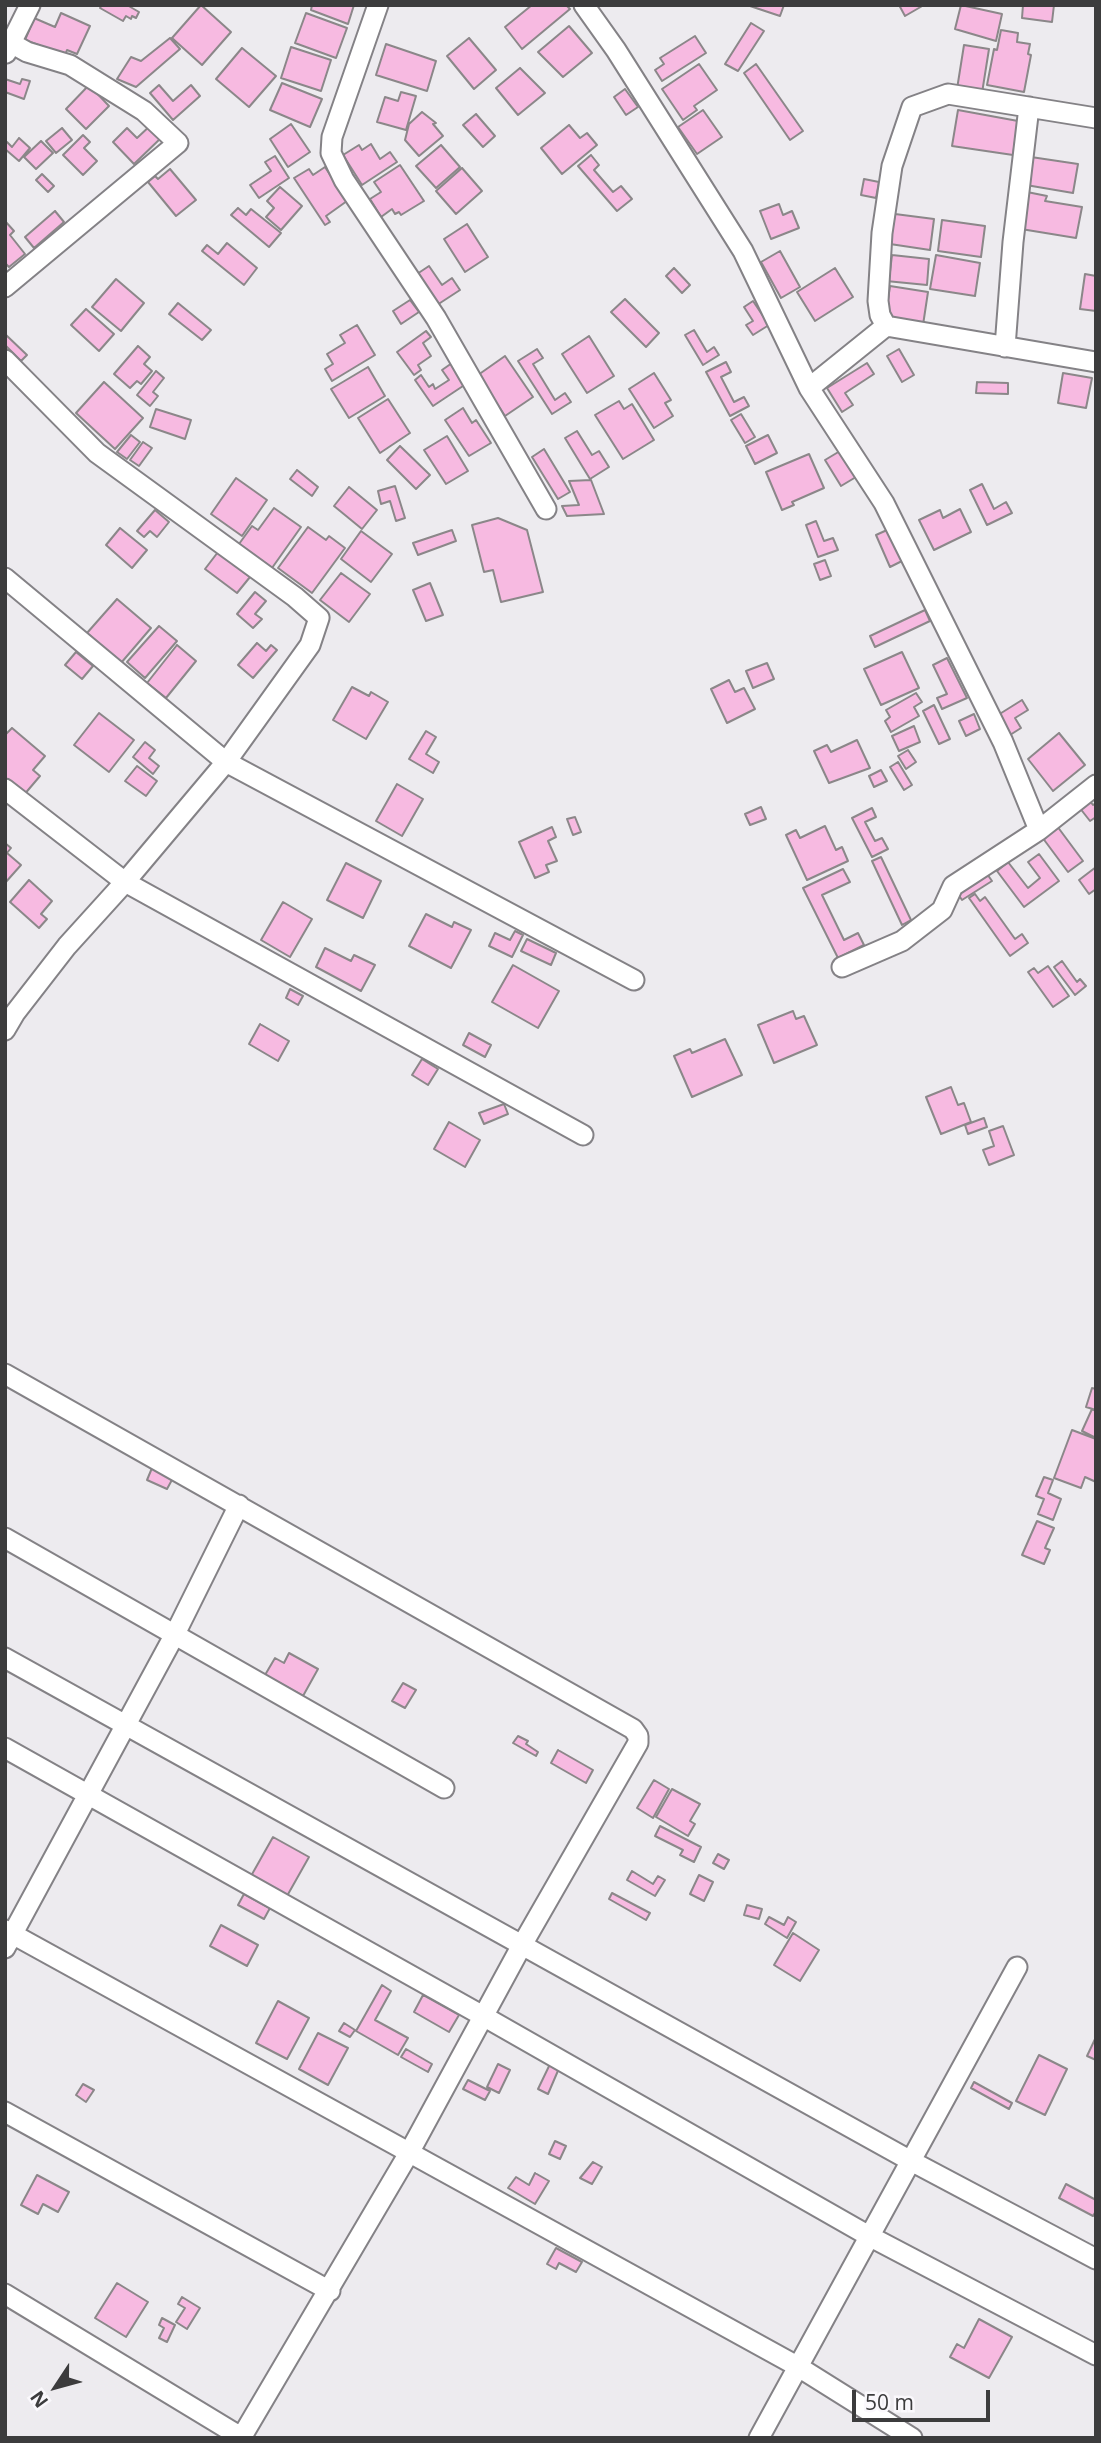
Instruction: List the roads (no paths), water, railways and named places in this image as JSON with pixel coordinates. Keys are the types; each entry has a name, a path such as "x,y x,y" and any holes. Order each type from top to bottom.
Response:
{"street":[{"path":"5,287 178,143 144,111 70,65 8,48 30,5"},
{"path":"378,5 332,137 331,153 344,180 436,318 546,509"},
{"path":"584,5 616,50 743,251 809,388 884,503 1003,742 1039,830"},
{"path":"886,326 880,315 878,301 882,233 892,166 912,107 948,94 1096,118"},
{"path":"1005,347 1013,242 1029,107"},
{"path":"809,388 886,326 1096,362"},
{"path":"5,360 97,453 243,557 319,618 310,645 226,762 125,882 10,1009 5,1030"},
{"path":"5,578 226,762 635,980"},
{"path":"842,967 902,941 942,909 953,886 1039,830 1096,785"},
{"path":"5,789 125,882 583,1135"},
{"path":"5,1374 633,1729 638,1736 638,1743 522,1945 409,2153 330,2291 241,2437 5,2294"},
{"path":"239,1505 126,1726 8,1938 409,2153 797,2366 912,2438"},
{"path":"5,1538 443,1788"},
{"path":"5,1658 911,2161 1096,2259"},
{"path":"5,1748 869,2236 1096,2355"},
{"path":"759,2438 1017,1967"},
{"path":"5,2112 330,2291"}]}
